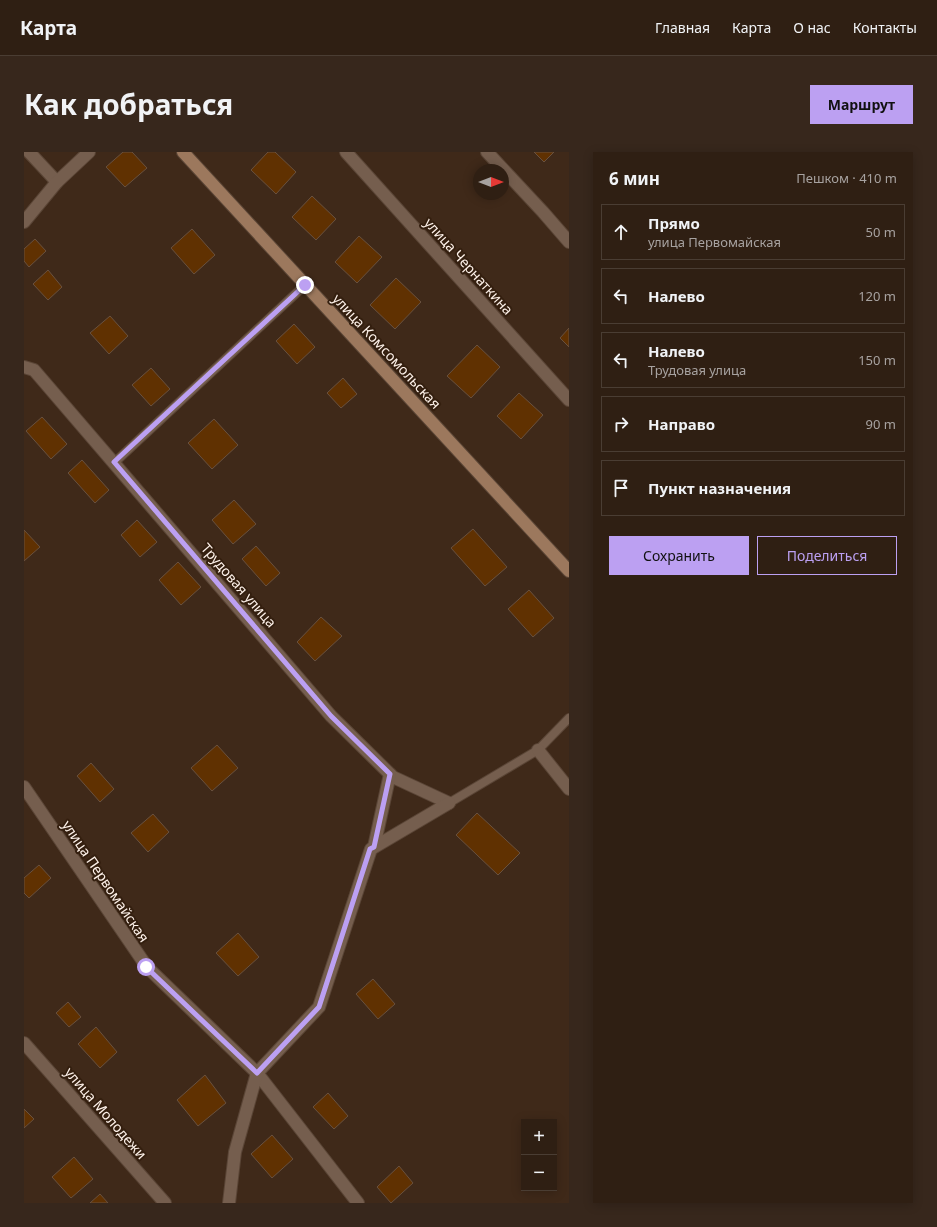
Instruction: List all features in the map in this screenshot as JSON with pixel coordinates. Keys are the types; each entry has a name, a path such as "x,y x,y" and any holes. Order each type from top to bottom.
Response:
{"street":[{"path":"29,152 57,182"},
{"path":"24,222 57,182 89,152"},
{"name":"улица Комсомольская","path":"182,152 569,571"},
{"name":"улица Чернаткина","path":"346,152 569,400"},
{"path":"487,152 569,242"},
{"name":"Трудовая улица","path":"24,367 34,370 331,716 393,777 449,803"},
{"path":"538,750 569,790"},
{"path":"374,847 390,774"},
{"name":"улица Первомайская","path":"24,788 146,967 257,1073 358,1203"},
{"path":"229,1203 235,1152 257,1073 319,1007 370,849 449,803"},
{"name":"улица Молодежи","path":"24,1043 165,1203"}],"lane":[{"path":"114,462 305,285"},
{"path":"449,803 538,750 569,718"}],"building":[{"path":"123,152 132,152 147,168 125,187 106,167"},
{"path":"268,152 275,152 296,172 276,194 251,170"},
{"path":"534,152 554,152 544,162"},
{"path":"312,196 336,219 316,240 292,217"},
{"path":"192,229 215,255 194,274 171,248"},
{"path":"359,236 382,257 357,283 335,262"},
{"path":"35,239 46,251 29,267 24,261 24,249"},
{"path":"48,270 62,287 48,300 33,284"},
{"path":"396,278 421,302 395,329 370,305"},
{"path":"110,316 128,336 109,354 90,333"},
{"path":"294,324 315,347 297,364 276,341"},
{"path":"569,328 569,347 560,338"},
{"path":"477,345 500,367 471,398 447,376"},
{"path":"151,368 170,389 151,406 132,385"},
{"path":"343,378 357,394 341,408 327,393"},
{"path":"519,393 543,415 521,439 497,416"},
{"path":"42,417 67,444 51,459 26,431"},
{"path":"214,419 238,445 212,469 188,443"},
{"path":"82,460 109,490 95,503 68,473"},
{"path":"234,500 256,524 233,544 212,520"},
{"path":"137,520 157,542 140,557 121,535"},
{"path":"473,529 507,567 485,586 451,548"},
{"path":"24,530 40,547 24,561"},
{"path":"256,546 280,573 266,586 242,559"},
{"path":"178,562 201,587 181,605 159,580"},
{"path":"529,590 554,618 533,637 508,609"},
{"path":"321,617 342,636 315,661 297,642"},
{"path":"217,745 238,768 212,791 191,768"},
{"path":"91,763 114,789 100,802 77,776"},
{"path":"477,813 520,853 498,875 456,835"},
{"path":"153,814 169,832 148,852 131,833"},
{"path":"39,865 51,878 29,898 24,893 24,878"},
{"path":"238,933 259,957 238,976 216,953"},
{"path":"373,979 395,1004 378,1019 356,994"},
{"path":"68,1002 81,1017 69,1027 56,1013"},
{"path":"96,1027 117,1052 100,1068 78,1044"},
{"path":"205,1075 226,1103 198,1126 177,1100"},
{"path":"328,1093 348,1116 334,1129 313,1107"},
{"path":"24,1109 34,1119 24,1128"},
{"path":"272,1135 293,1159 272,1178 251,1154"},
{"path":"74,1157 93,1179 71,1198 52,1177"},
{"path":"399,1166 413,1183 391,1203 377,1187"},
{"path":"100,1194 108,1203 90,1203"}],"route":[{"path":"146,967 257,1073 319,1007 370,849 374,847 390,774 331,716 114,462 305,285"}]}
